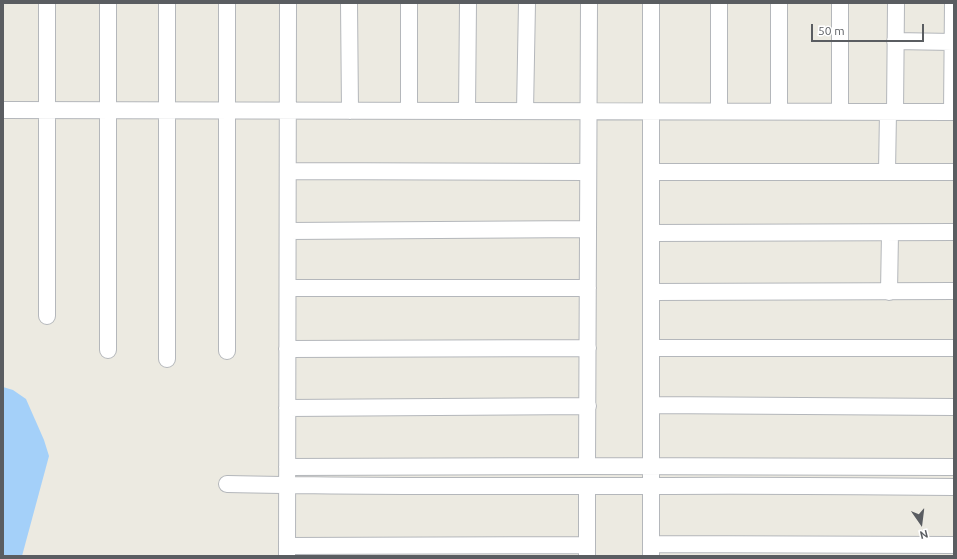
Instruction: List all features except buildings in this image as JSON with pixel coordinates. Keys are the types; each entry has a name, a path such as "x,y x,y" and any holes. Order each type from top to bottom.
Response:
{"street":[{"path":"47,3 47,316"},
{"path":"108,3 108,350"},
{"path":"167,3 167,359"},
{"path":"227,3 227,352"},
{"path":"288,3 287,551 587,550 587,486"},
{"path":"350,3 350,111"},
{"path":"409,3 409,111"},
{"path":"467,111 468,3"},
{"path":"525,111 527,3"},
{"path":"587,466 589,3"},
{"path":"651,3 651,550 954,545"},
{"path":"719,3 719,112"},
{"path":"779,3 779,111"},
{"path":"840,3 840,112"},
{"path":"887,172 892,112 896,3"},
{"path":"3,110 953,112 953,3"},
{"path":"895,41 953,42"},
{"path":"288,171 588,172"},
{"path":"651,172 954,172"},
{"path":"288,231 588,230"},
{"path":"652,233 954,232"},
{"path":"889,292 890,233"},
{"path":"288,288 588,288"},
{"path":"651,292 954,292"},
{"path":"287,349 588,348"},
{"path":"651,348 954,348"},
{"path":"651,405 954,407"},
{"path":"287,408 588,406"},
{"path":"287,467 954,467"},
{"path":"227,484 954,487"}],"water":[{"path":"3,387 13,390 26,399 44,440 49,456 22,556 3,556"}]}
